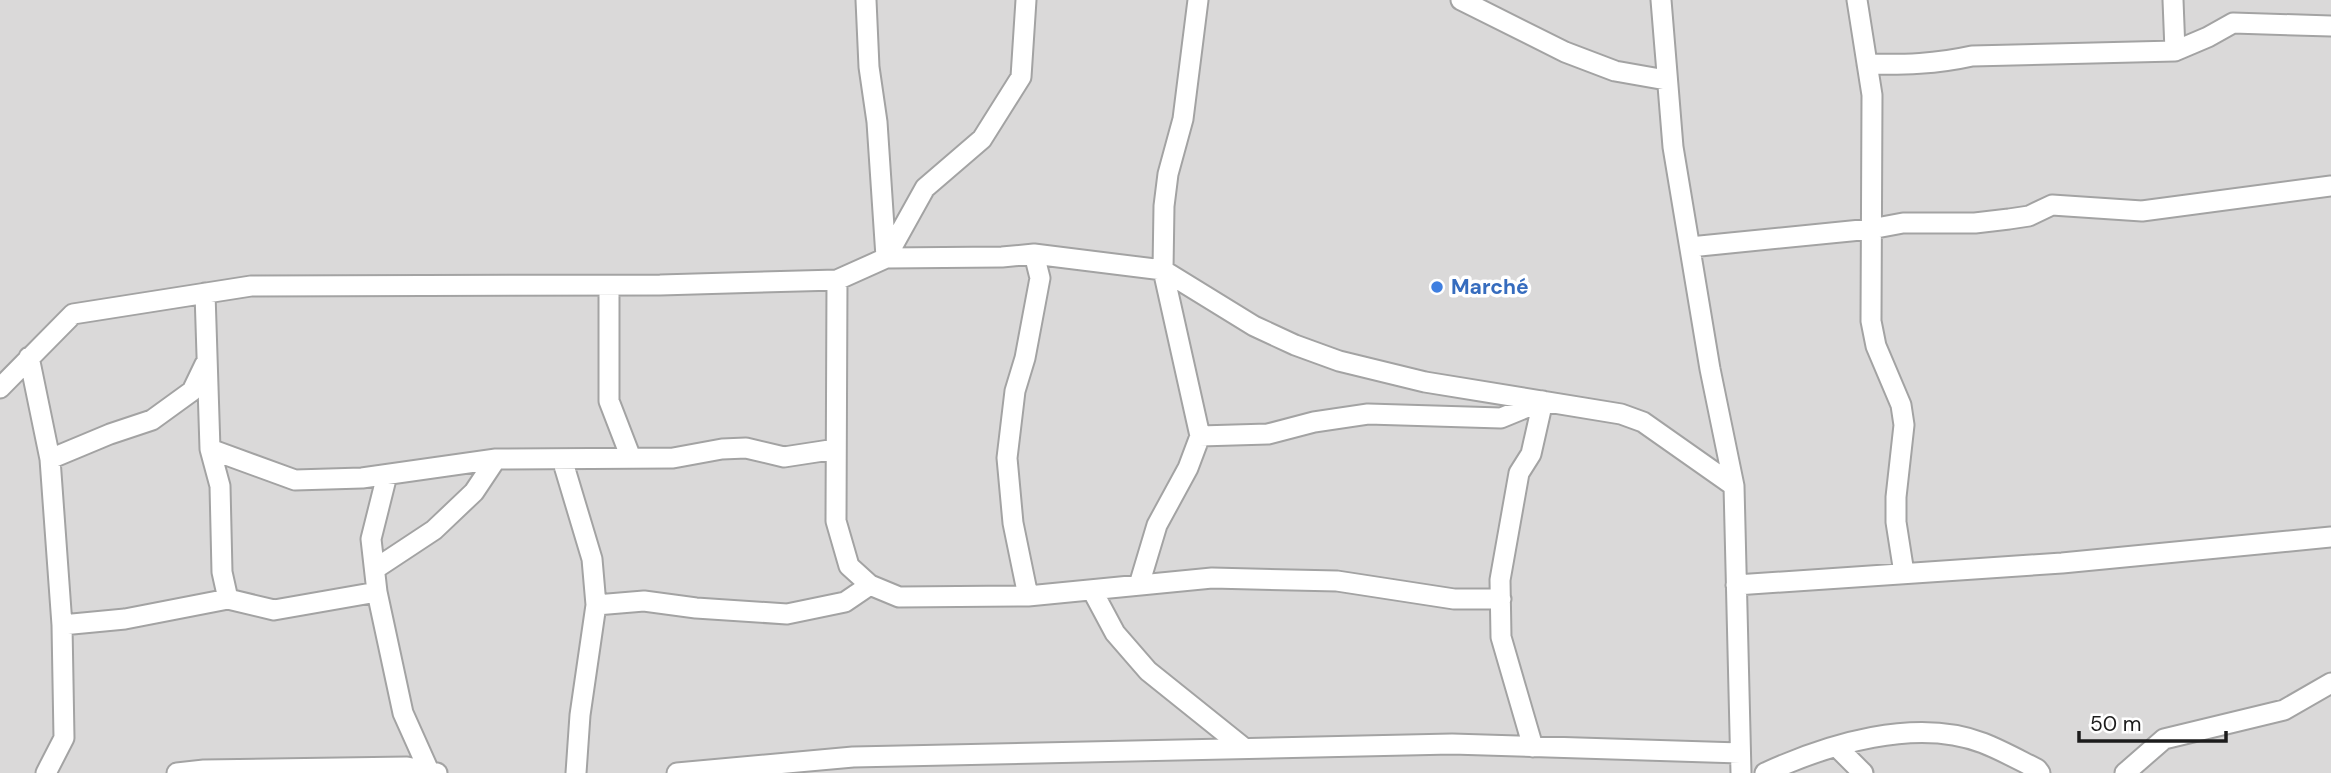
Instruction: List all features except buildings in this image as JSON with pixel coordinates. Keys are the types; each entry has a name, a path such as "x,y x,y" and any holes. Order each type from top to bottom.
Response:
{"street":[{"path":"866,0 869,67 877,122 886,258"},
{"path":"886,258 925,188 982,139 1021,77 1026,0"},
{"path":"1139,585 1157,525 1188,468 1200,436 1163,271 1164,206 1168,174 1183,119 1198,0"},
{"path":"1461,0 1590,62 1615,71 1666,80"},
{"path":"677,773 853,757 1452,744 1533,747 1740,763 1734,486 1710,369 1673,147 1661,0"},
{"path":"1857,0 1872,95 1871,321 1876,346 1901,405 1904,425 1896,497 1896,523 1904,573"},
{"path":"2173,0 2175,51"},
{"path":"1867,64 1913,65 1972,55 2175,51 2233,23 2331,26"},
{"path":"1690,247 1871,229 1903,223 1975,223 2029,216 2052,205 2142,211 2331,186"},
{"path":"1027,596 1013,523 1007,458 1015,391 1025,358 1040,278 1034,254"},
{"path":"0,388 73,314 251,286 609,286 837,280 886,258 1002,257 1034,254 1163,271 1254,326 1339,361 1425,383 1621,414 1643,422 1734,486"},
{"path":"837,280 836,521 849,566 870,585 899,597 1027,596 1212,578 1336,581 1454,599 1501,598"},
{"path":"609,286 609,401 631,458"},
{"path":"205,293 210,449 220,486 222,572 228,599"},
{"path":"29,357 50,459 62,625 64,738 46,773"},
{"path":"50,459 152,420 192,391 206,361"},
{"path":"1200,436 1268,434 1314,422 1368,414 1501,418 1543,401"},
{"path":"1533,747 1501,637 1500,580 1518,473 1531,454 1543,401"},
{"path":"210,449 295,480 387,475 495,459 673,458 722,449 746,448 784,457 836,449"},
{"path":"375,569 434,530 474,492 495,459"},
{"path":"562,459 593,559 596,605 580,715 576,773"},
{"path":"387,475 371,539 377,592 403,713 434,772"},
{"path":"1736,585 2062,563 2331,537"},
{"path":"596,605 644,601 696,608 787,614 845,602 870,585"},
{"path":"1092,590 1115,633 1149,670 1244,748"},
{"path":"62,625 125,618 228,599 274,610 377,592"},
{"path":"2125,773 2164,739 2284,710 2331,683"},
{"path":"1765,773 1789,762 1881,736 1930,732 1982,742 2040,773"},
{"path":"1837,747 1863,773"},
{"path":"177,773 204,769 407,767 434,772"}],"shaded area":[{"path":"0,0 2331,0 2331,773 0,773"}],"place":[{"name":"Marché","path":"1437,287"}]}
